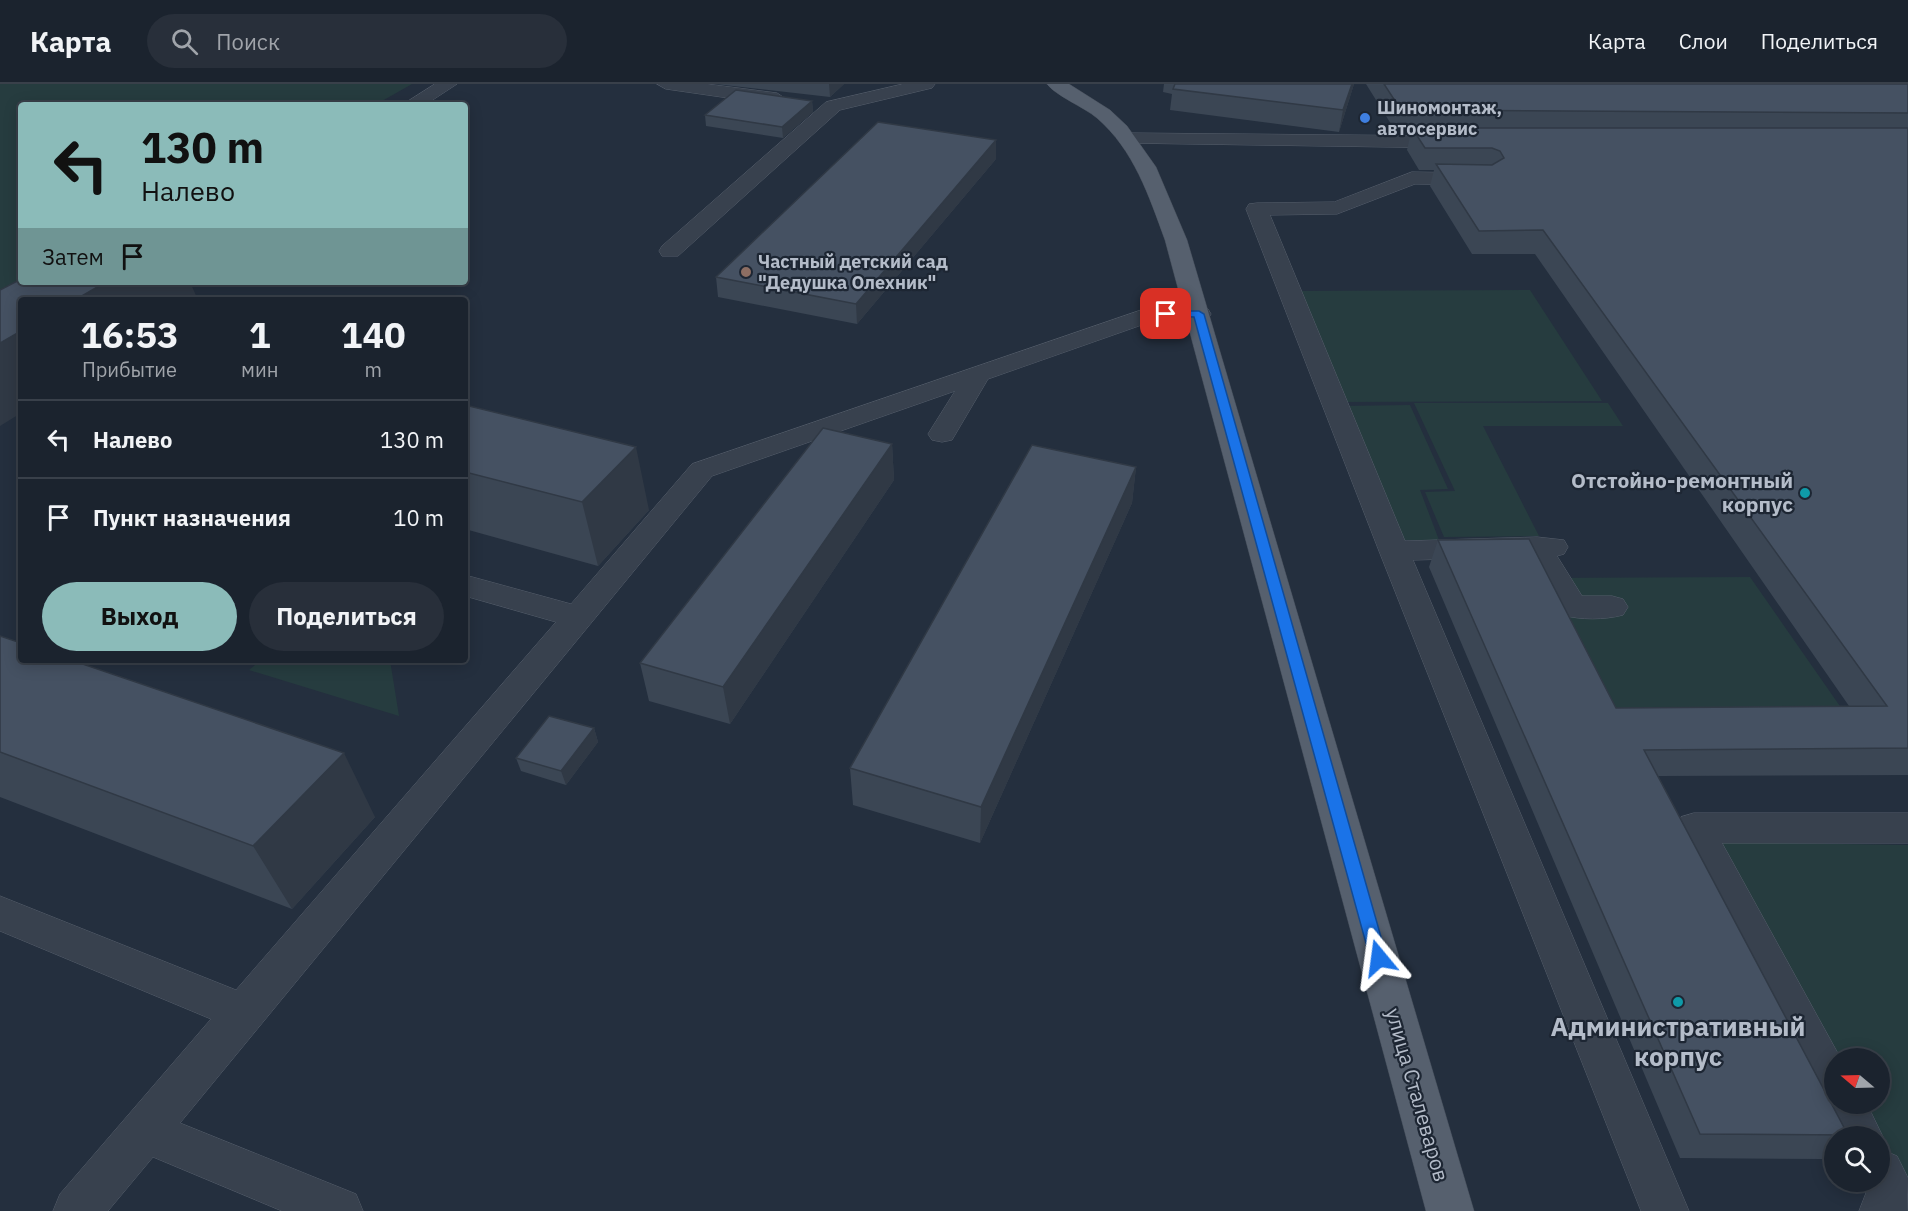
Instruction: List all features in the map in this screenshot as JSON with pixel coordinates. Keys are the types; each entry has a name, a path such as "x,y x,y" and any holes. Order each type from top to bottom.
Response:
{"main road":[{"name":"улица Сталеваров","path":"1056,84 1098,110 1130,139 1160,198 1199,314 1450,1211"}],"lane":[{"path":"416,102 448,84"},
{"path":"666,84 790,100"},
{"path":"812,103 833,106 926,84"},
{"path":"670,251 833,106"},
{"path":"1130,139 1233,151 1480,142"},
{"path":"1485,179 1412,178 1337,208 1257,209 1394,552 1665,1211"},
{"path":"77,1211 702,470 1149,314 1199,314"},
{"path":"942,434 980,373"},
{"path":"1394,552 1545,547 1573,607 1612,607"},
{"path":"468,586 578,617"},
{"path":"1824,1070 1694,828 1908,828"},
{"path":"0,913 244,1013"},
{"path":"145,1131 339,1211"},
{"path":"1883,1211 1890,1192"}],"green space":[{"path":"0,84 412,84 380,102 18,102 18,285 21,285 21,297 18,297 18,302 0,316"},
{"path":"1530,290 1602,401 1340,402 1296,291"},
{"path":"1414,403 1608,403 1623,426 1483,426 1539,536 1444,537 1425,492 1455,491"},
{"path":"1410,405 1448,489 1420,490 1439,540 1396,540 1341,406"},
{"path":"1750,577 1851,722 1610,723 1537,578"},
{"path":"257,663 390,663 399,716 249,670"},
{"path":"1716,842 1908,845 1908,1188 1890,1155 1890,1126 1874,1126 1867,1114 1890,1114 1890,1048 1831,1048"}],"building":[{"path":"1175,84 1352,84 1343,110 1173,89"},
{"path":"1384,84 1908,84 1908,113 1401,110"},
{"path":"736,90 812,101 782,127 705,115"},
{"path":"878,122 996,140 856,304 716,277"},
{"path":"1412,128 1908,128 1908,748 1644,750 1824,1090 1824,1114 1837,1114 1843,1126 1824,1126 1824,1135 1700,1134 1438,540 1529,539 1616,708 1887,706 1543,230 1479,231 1436,164 1492,165 1504,158 1500,151 1492,148 1425,148"},
{"path":"18,281 18,285 101,285 80,297 18,297 18,333 0,343 0,290"},
{"path":"468,406 636,447 582,502 468,473"},
{"path":"823,428 892,444 723,687 640,663"},
{"path":"1032,445 1136,467 981,807 850,768"},
{"path":"0,636 18,642 18,663 80,663 344,753 253,846 0,752"},
{"path":"549,716 594,728 561,771 516,758"}],"place":[{"name":"Шиномонтаж, автосервис","path":"1365,118"},
{"name":"Частный детский сад \"Дедушка Олехник\"","path":"746,272"},
{"name":"Отстойно-ремонтный корпус","path":"1805,493"},
{"name":"Административный корпус","path":"1678,1002"}],"route":[{"path":"1166,314 1199,314 1379,958"}]}
